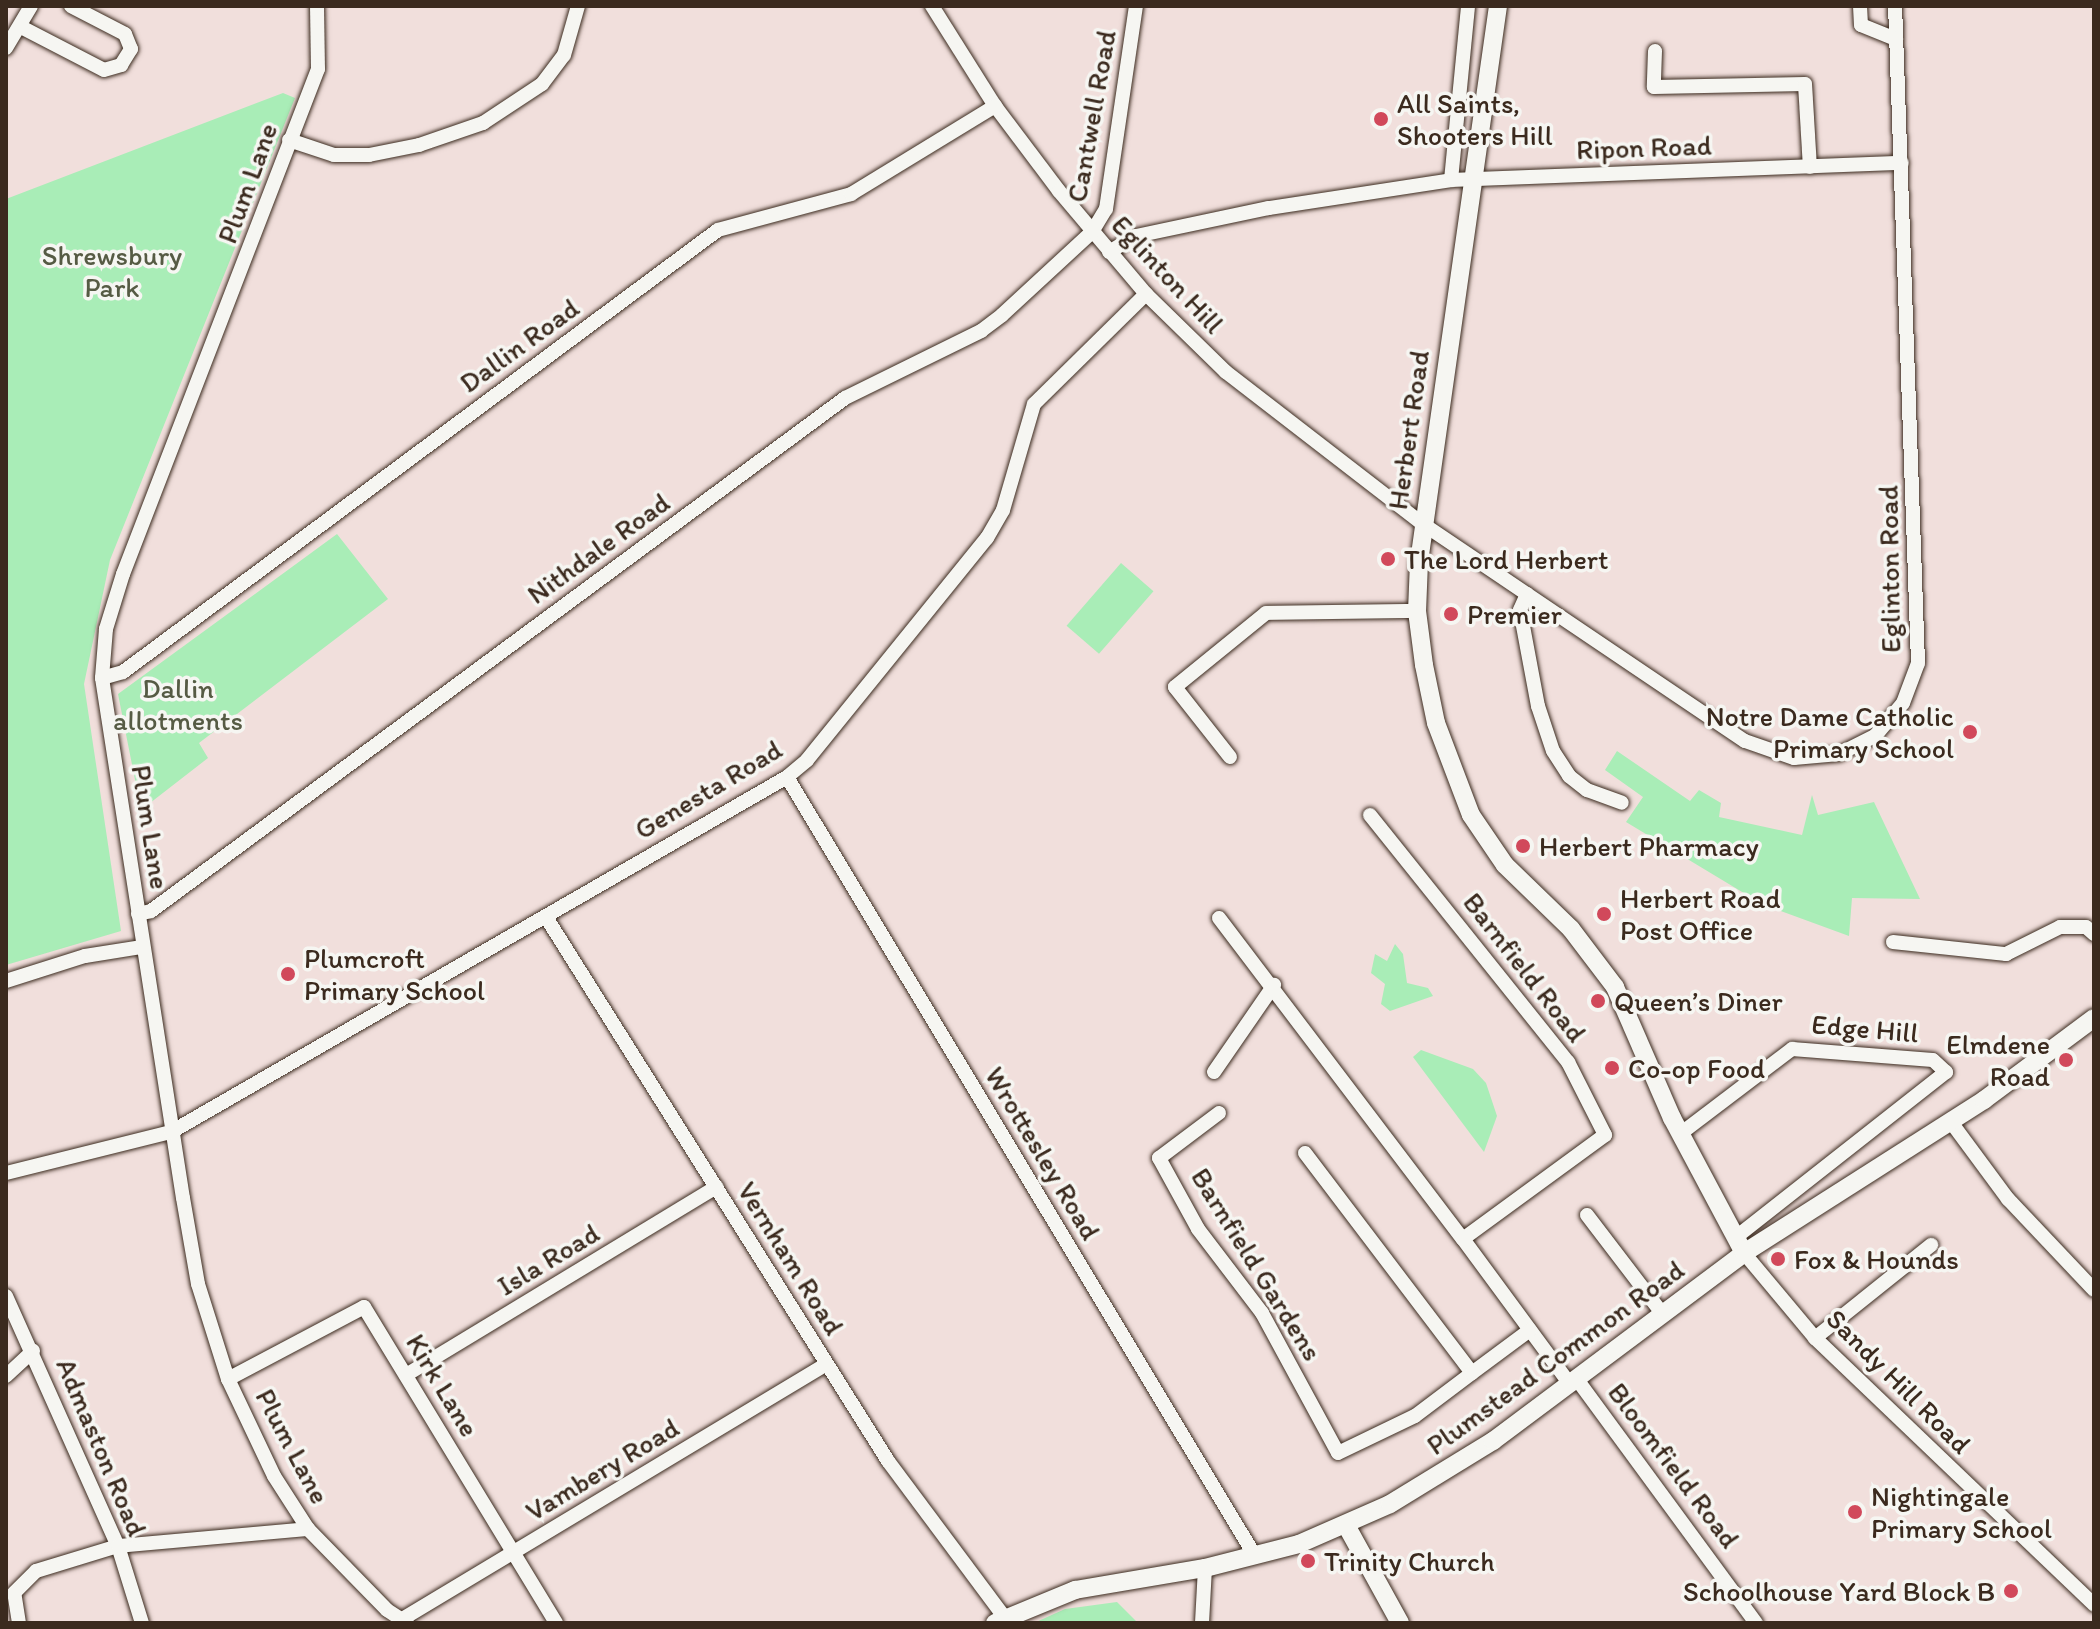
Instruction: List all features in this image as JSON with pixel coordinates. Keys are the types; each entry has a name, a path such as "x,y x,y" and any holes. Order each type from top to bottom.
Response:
{"street":[{"path":"6,48 31,6"},
{"path":"21,27 104,70 121,65 131,49 125,34 71,6"},
{"name":"Plum Lane","path":"317,6 318,69 123,574 106,629 102,678 171,1132 198,1284 228,1379 274,1476 308,1529 387,1610 406,1621"},
{"path":"289,140 334,155 369,155 419,145 483,123 524,100 547,78 564,55 578,6"},
{"name":"Eglinton Hill","path":"932,6 995,106 1092,232 1146,294 1282,419 1423,524"},
{"name":"Cantwell Road","path":"1092,232 1106,209 1136,6"},
{"path":"1451,180 1468,6"},
{"name":"Herbert Road","path":"1498,6 1423,524 1417,611 1436,723 1471,815 1505,865 1599,960 1627,1008 1680,1134 1740,1245"},
{"path":"1860,6 1861,25 1896,39"},
{"name":"Eglinton Road","path":"1423,524 1766,751 1794,758 1839,754 1875,736 1891,720 1912,685 1920,642 1895,6"},
{"path":"1655,51 1654,87 1805,84 1810,167"},
{"name":"Dallin Road","path":"102,678 123,672 718,230 851,194 995,106"},
{"name":"Ripon Road","path":"1109,252 1136,236 1269,208 1451,180 1902,163"},
{"name":"Nithdale Road","path":"138,914 151,911 845,398 981,331 1092,232"},
{"name":"Genesta Road","path":"6,1173 171,1132 787,777 807,760 987,538 1003,510 1034,404 1146,294"},
{"path":"1527,594 1520,610 1538,706 1553,751 1569,776 1587,790 1622,803"},
{"path":"1230,757 1175,687 1266,613 1417,611"},
{"name":"Wrottesley Road","path":"787,777 1255,1556"},
{"name":"Barnfield Road","path":"1370,815 1568,1062 1605,1135 1463,1239"},
{"name":"Vernham Road","path":"546,917 888,1461 1000,1620"},
{"path":"1219,918 1274,985 1530,1330 1573,1380"},
{"path":"1893,942 2006,954 2060,927 2086,927 2094,934"},
{"path":"6,981 85,956 142,947"},
{"path":"1214,1072 1274,985"},
{"name":"Plumstead Common Road","path":"1000,1620 1075,1590 1205,1568 1255,1556 1346,1525 1438,1478 1662,1313 1740,1245 1951,1122 2094,1018"},
{"name":"Edge Hill","path":"1680,1134 1792,1049 1933,1060 1946,1072 1760,1219 1740,1245"},
{"name":"Barnfield Gardens","path":"1219,1113 1159,1158 1198,1229 1262,1313 1338,1453 1415,1416 1530,1330"},
{"path":"1951,1122 2008,1199 2094,1290"},
{"path":"1305,1153 1472,1373"},
{"name":"Isla Road","path":"406,1375 716,1187"},
{"path":"1587,1215 1662,1313"},
{"name":"Sandy Hill Road","path":"1740,1245 1815,1338 2094,1605"},
{"path":"1815,1338 1931,1245"},
{"name":"Admaston Road","path":"6,1296 118,1546 142,1623"},
{"name":"Kirk Lane","path":"228,1379 364,1307 556,1623"},
{"path":"7,1374 33,1351"},
{"name":"Vambery Road","path":"406,1621 826,1364"},
{"name":"Bloomfield Road","path":"1573,1380 1756,1623"},
{"path":"1346,1525 1400,1623"},
{"path":"19,1623 13,1605 21,1581 36,1571 118,1546 308,1529"},
{"path":"1202,1623 1205,1568"}],"green space":[{"name":"Shrewsbury Park","path":"283,93 295,98 110,560 84,684 121,931 6,965 6,199"},
{"name":"Dallin allotments","path":"337,534 388,599 199,743 208,758 141,810 118,694"},
{"path":"1121,563 1153,591 1099,654 1067,626"},
{"path":"1617,751 1690,801 1699,790 1721,803 1719,817 1802,835 1812,795 1818,815 1874,802 1920,899 1852,898 1849,936 1762,904 1626,822 1643,797 1605,770"},
{"path":"1395,944 1403,954 1407,983 1428,988 1433,996 1390,1011 1381,1004 1385,984 1371,973 1375,954 1387,961"},
{"path":"1421,1050 1473,1069 1486,1083 1497,1116 1484,1152 1413,1057"},
{"path":"1117,1602 1138,1623 1034,1623 1065,1609"}],"place":[{"name":"All Saints, Shooters Hill","path":"1381,119"},
{"name":"The Lord Herbert","path":"1388,559"},
{"name":"Premier","path":"1451,614"},
{"name":"Notre Dame Catholic Primary School","path":"1970,732"},
{"name":"Herbert Pharmacy","path":"1523,846"},
{"name":"Herbert Road Post Office","path":"1604,914"},
{"name":"Plumcroft Primary School","path":"288,974"},
{"name":"Queen’s Diner","path":"1598,1001"},
{"name":"Elmdene Road","path":"2066,1060"},
{"name":"Co-op Food","path":"1612,1068"},
{"name":"Fox & Hounds","path":"1778,1259"},
{"name":"Nightingale Primary School","path":"1855,1512"},
{"name":"Trinity Church","path":"1308,1561"},
{"name":"Schoolhouse Yard Block B","path":"2011,1591"}]}
